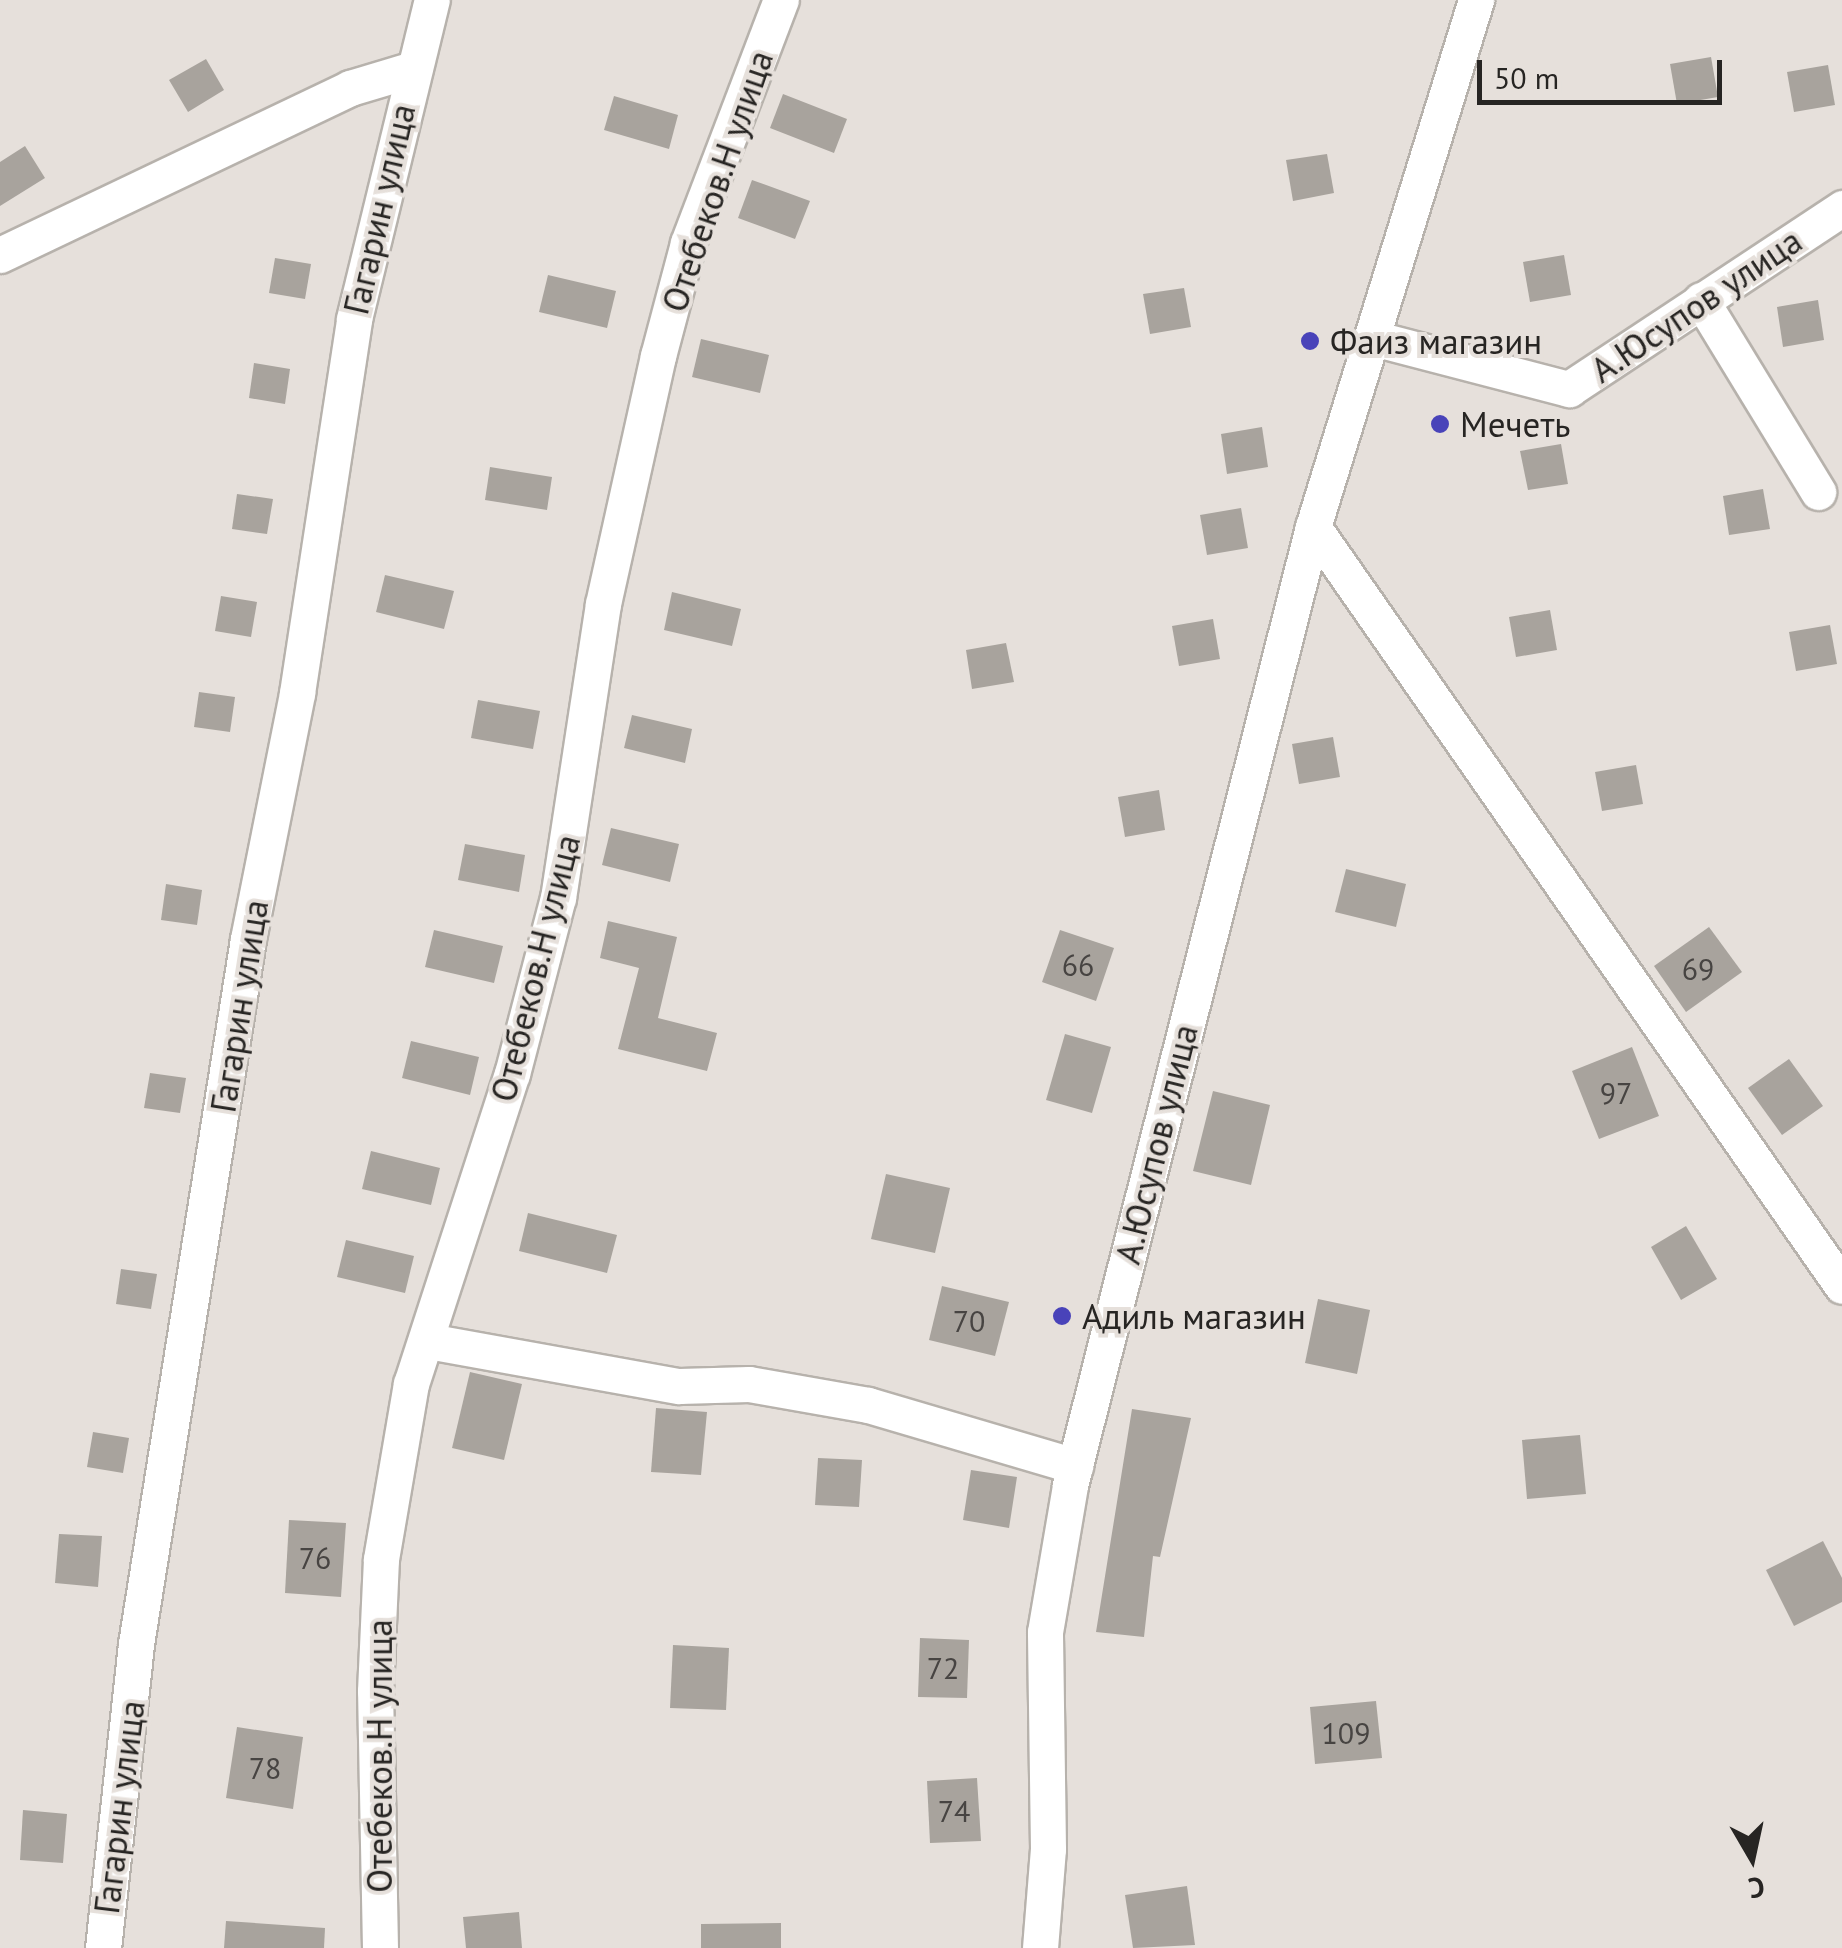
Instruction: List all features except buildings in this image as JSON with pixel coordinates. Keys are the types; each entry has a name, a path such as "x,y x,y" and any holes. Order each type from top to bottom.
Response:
{"street":[{"name":"Гагарин улица","path":"103,1948 136,1644 248,940 297,693 354,319 410,70 432,0"},
{"name":"Отебеков.Н улица","path":"380,1948 375,1691 381,1560 411,1384 512,1074 558,898 603,604 658,356 688,244 781,0"},
{"name":"А.Юсупов улица","path":"1040,1948 1048,1848 1045,1632 1075,1466 1313,527 1476,0"},
{"name":"Гагарин улица","path":"0,254 334,95 410,70"},
{"name":"А.Юсупов улица","path":"1373,338 1569,389 1842,208"},
{"path":"1701,300 1818,492"},
{"path":"1313,527 1842,1286"},
{"path":"428,1341 678,1386 749,1384 868,1405 1075,1466"}],"place":[{"name":"Фаиз магазин","path":"1310,341"},
{"name":"Мечеть","path":"1440,424"},
{"name":"Адиль магазин","path":"1062,1316"}]}
